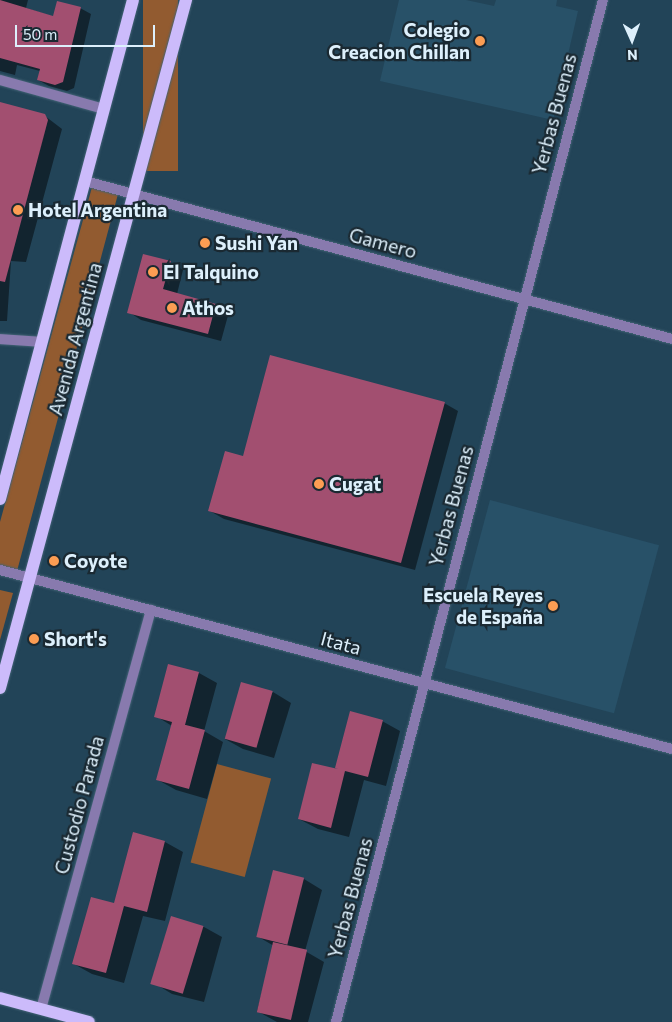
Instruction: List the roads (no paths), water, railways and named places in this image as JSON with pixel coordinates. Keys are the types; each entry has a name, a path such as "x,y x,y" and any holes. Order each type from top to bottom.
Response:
{"main road":[{"name":"Avenida Argentina","path":"0,499 133,0"},
{"name":"Avenida Argentina","path":"0,688 186,0"},
{"path":"0,998 89,1022"}],"street":[{"name":"Yerbas Buenas","path":"336,1022 523,299 603,0"},
{"path":"0,80 104,109"},
{"name":"Gamero","path":"85,181 672,339"},
{"path":"0,339 42,342"},
{"name":"Itata","path":"0,570 672,749"},
{"name":"Custodio Parada","path":"41,1009 151,610"}],"place":[{"name":"Colegio Creacion Chillan","path":"480,41"},
{"name":"Hotel Argentina","path":"18,210"},
{"name":"Sushi Yan","path":"205,243"},
{"name":"El Talquino","path":"153,272"},
{"name":"Athos","path":"172,308"},
{"name":"Cugat","path":"319,484"},
{"name":"Coyote","path":"54,561"},
{"name":"Escuela Reyes de España","path":"553,606"},
{"name":"Short's","path":"34,639"}]}
